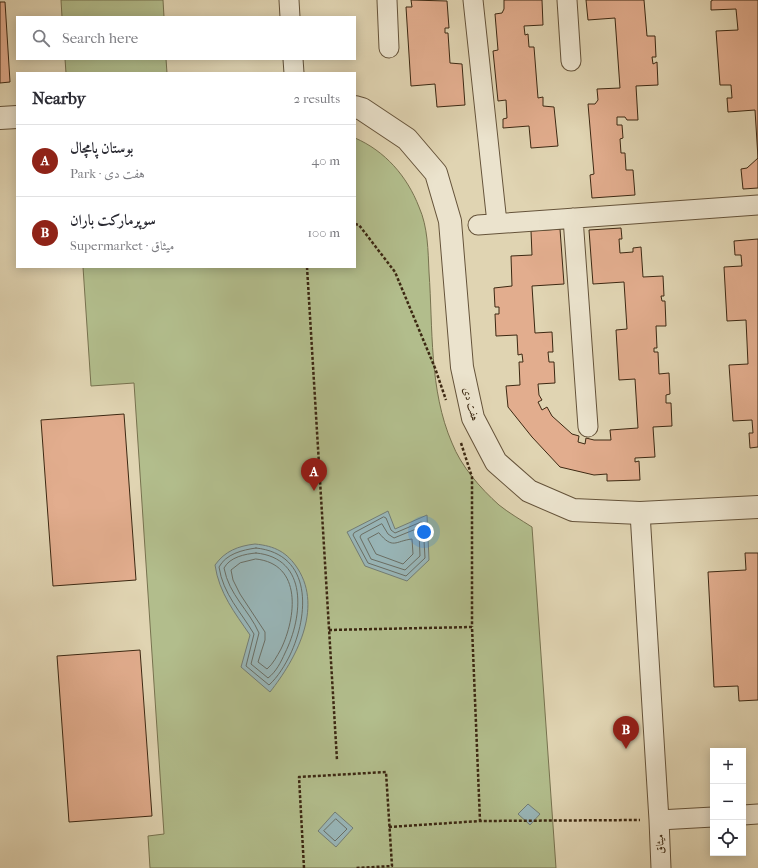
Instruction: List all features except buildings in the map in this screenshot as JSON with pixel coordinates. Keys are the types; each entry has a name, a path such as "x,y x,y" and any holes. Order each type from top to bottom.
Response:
{"street":[{"path":"289,0 290,16"},
{"path":"386,0 389,48"},
{"path":"473,0 497,224"},
{"path":"567,0 571,61"},
{"path":"293,60 294,72"},
{"name":"هفت دی","path":"356,107 362,109 407,139 436,172 450,221 462,367 472,418 496,462 529,491 573,510 640,513 758,506"},
{"path":"0,118 16,117"},
{"path":"478,225 758,205"},
{"path":"573,218 588,427"},
{"name":"میثاق","path":"640,513 661,868"},
{"path":"746,815 758,814"},
{"path":"659,820 710,817"}],"path":[{"path":"356,224 359,225 395,272 435,368 447,404"},
{"path":"307,268 337,760"},
{"path":"460,440 472,477 472,627 480,821"},
{"path":"329,630 472,627"},
{"path":"304,868 299,777 386,772 392,866 356,868"},
{"path":"389,827 480,821 659,820"}],"green space":[{"path":"61,0 163,0 164,16 62,16"},
{"path":"65,60 166,60 167,72 66,72"},
{"path":"356,138 376,150 394,166 414,196 422,215 426,231 433,359 439,402 452,443 460,460 478,484 499,505 532,527 556,868 150,868 148,836 164,834 134,383 91,386 83,268 356,268"}],"water":[{"path":"388,511 395,529 427,515 429,560 407,581 365,566 347,532"},
{"path":"255,544 274,548 285,554 294,563 305,584 308,600 307,617 297,649 280,679 270,692 241,667 250,635 233,611 224,594 215,565 223,556 232,550"},
{"path":"528,804 540,814 530,825 518,814"},
{"path":"335,812 353,828 336,847 318,831"}],"place":[{"name":"بوستان پامچال","path":"314,491"},
{"name":"سوپرمارکت باران","path":"626,749"}]}
